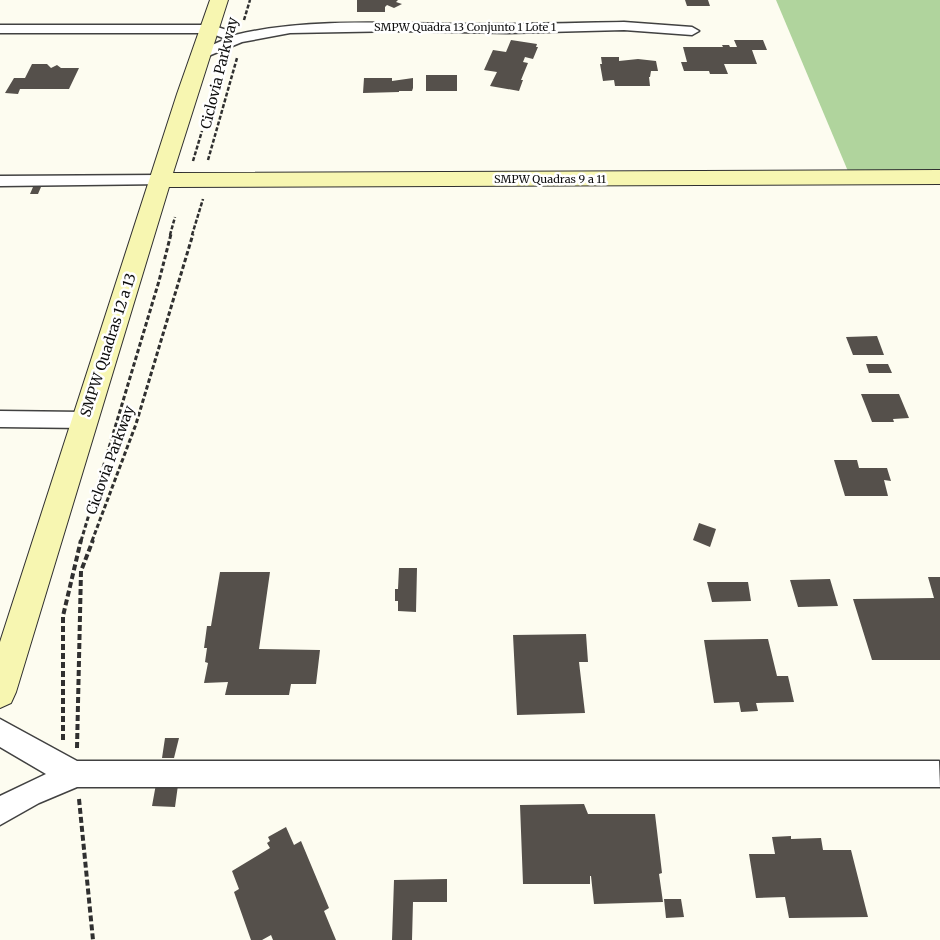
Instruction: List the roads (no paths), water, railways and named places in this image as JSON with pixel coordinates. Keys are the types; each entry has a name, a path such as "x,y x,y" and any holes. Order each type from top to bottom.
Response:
{"street":[{"name":"SMPW Quadras 12 a 13","path":"0,692 84,420 170,180 201,56 220,0"},
{"name":"SMPW Quadra 13 Conjunto 1 Lote 1","path":"201,56 238,38 281,30 312,28 508,29 624,26 692,31"},
{"name":"SMPW Quadra 13 Conjunto 1 Lote 1","path":"0,29 211,29 238,38"},
{"name":"SMPW Quadras 9 a 11","path":"170,180 940,176"},
{"path":"0,181 170,180"},
{"path":"0,419 84,420"},
{"path":"0,732 31,753 70,771 939,774"},
{"path":"0,811 70,771"}]}
